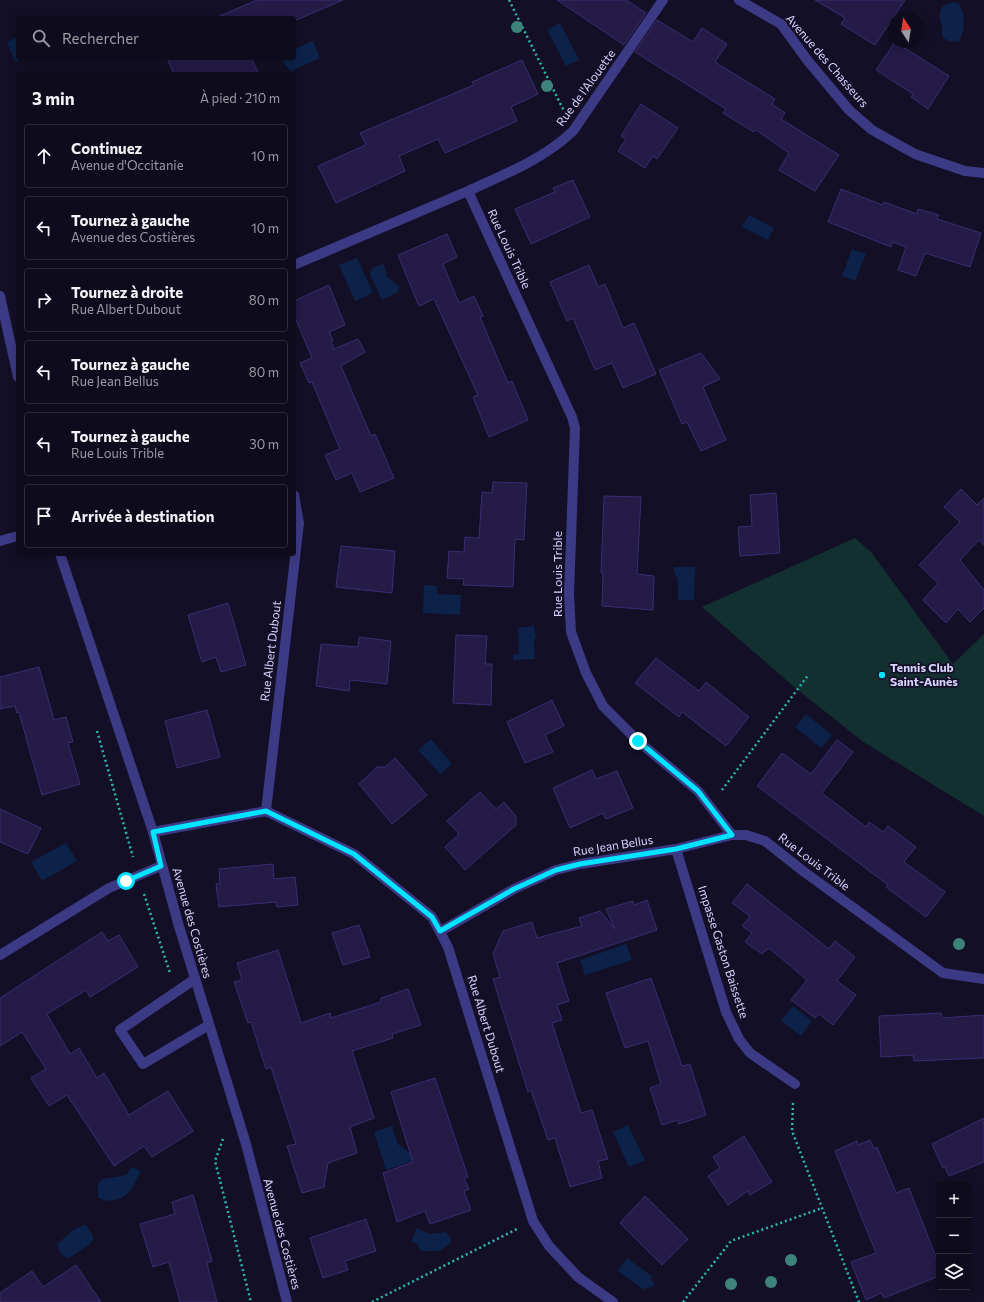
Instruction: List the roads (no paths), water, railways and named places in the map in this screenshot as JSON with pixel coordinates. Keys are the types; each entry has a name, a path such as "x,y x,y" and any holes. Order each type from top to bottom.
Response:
{"street":[{"name":"Rue de l'Alouette","path":"468,191 546,153 573,130 663,0"},
{"name":"Avenue des Chasseurs","path":"739,0 781,24 808,61 849,110 872,130 915,154 964,171 984,173"},
{"path":"296,263 468,191"},
{"name":"Rue Louis Trible","path":"468,191 572,417 575,428 569,594 572,632 586,672 602,706 638,741 698,791 732,835 746,835 765,841 816,881 943,973 984,979"},
{"path":"0,296 16,368"},
{"name":"Rue Albert Dubout","path":"296,506 299,523 296,549"},
{"path":"0,541 16,537"},
{"name":"Avenue des Costières","path":"61,556 153,832 161,866 194,979 246,1144 287,1302"},
{"name":"Rue Albert Dubout","path":"295,556 266,811 354,854 432,917 448,947 533,1221 549,1246 578,1277 613,1302"},
{"path":"153,832 266,811"},
{"name":"Rue Jean Bellus","path":"440,931 514,889 556,870 580,864 676,849 732,835"},
{"name":"Impasse Gaston Baissette","path":"676,849 726,1012 739,1039 750,1053 794,1084"},
{"path":"0,955 109,888 161,866"},
{"path":"194,979 120,1030 143,1064 209,1025"}],"water":[{"path":"953,2 959,4 964,18 963,32 959,42 947,40 942,34 940,11 944,6"},
{"path":"560,23 579,60 566,66 547,30"},
{"path":"16,38 16,60 20,60 15,62 7,42"},
{"path":"313,41 320,58 291,71 283,60 296,60 296,48"},
{"path":"749,215 774,228 768,240 742,227"},
{"path":"852,249 866,254 855,281 842,276"},
{"path":"357,258 373,293 355,301 339,265"},
{"path":"384,264 387,277 399,286 398,292 382,300 370,275 372,268"},
{"path":"674,567 695,567 694,600 678,600 678,579 674,573"},
{"path":"424,585 437,586 437,594 461,595 460,615 423,613"},
{"path":"534,626 536,637 534,640 535,659 513,660 513,655 519,654 518,628"},
{"path":"806,714 832,735 821,748 795,727"},
{"path":"431,739 452,764 440,774 418,750"},
{"path":"66,843 77,861 42,881 31,862"},
{"path":"626,944 632,960 585,975 580,960"},
{"path":"793,1006 812,1021 801,1036 781,1021"},
{"path":"628,1125 645,1160 629,1167 613,1132"},
{"path":"392,1126 398,1144 410,1153 413,1161 386,1170 374,1132"},
{"path":"131,1167 141,1171 129,1192 121,1198 112,1201 107,1201 98,1197 98,1184 103,1179 127,1175"},
{"path":"85,1224 93,1236 93,1240 90,1244 69,1258 64,1256 57,1244 73,1230"},
{"path":"417,1228 429,1234 446,1232 450,1237 451,1243 439,1251 421,1251 416,1243 411,1242"},
{"path":"627,1258 653,1277 651,1279 654,1283 653,1287 645,1288 644,1290 618,1271"}],"place":[{"name":"Tennis Club Saint-Aunès","path":"882,675"}]}
